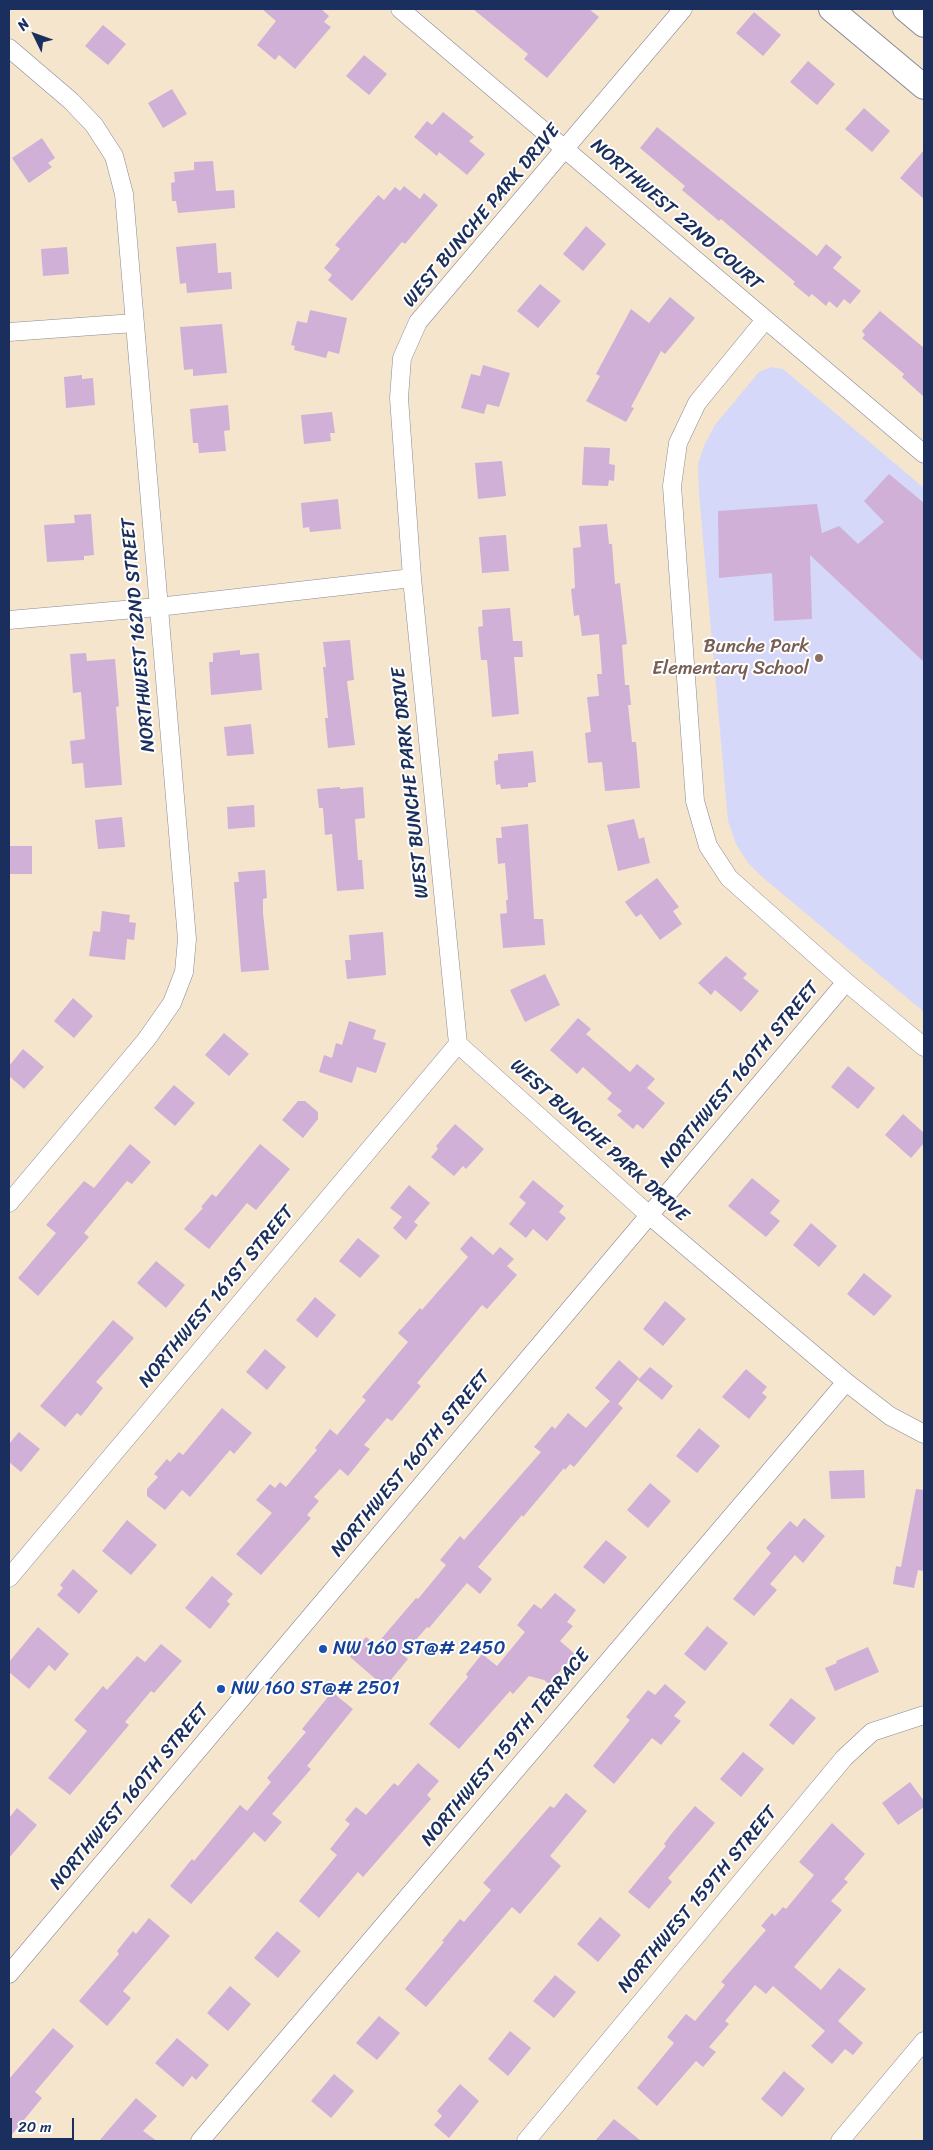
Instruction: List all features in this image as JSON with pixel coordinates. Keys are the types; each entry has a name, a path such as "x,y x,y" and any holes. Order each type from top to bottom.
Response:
{"main road":[{"path":"831,9 924,87"},
{"path":"905,9 924,25"}],"street":[{"name":"NORTHWEST 22ND COURT","path":"400,9 924,454"},
{"name":"WEST BUNCHE PARK DRIVE","path":"683,9 418,322 402,358 399,398 412,578 458,1044 649,1215 846,1382 890,1416 924,1434"},
{"name":"NORTHWEST 162ND STREET","path":"9,48 94,124 114,156 124,194 187,939 184,972 172,1002 146,1040 9,1203"},
{"path":"765,320 697,403 678,443 676,452 672,486 695,801 708,846 729,878 846,982 924,1047"},
{"path":"9,332 134,323"},
{"path":"9,620 158,607 412,578"},
{"name":"NORTHWEST 160TH STREET","path":"9,1974 846,982"},
{"name":"NORTHWEST 161ST STREET","path":"9,1578 458,1044"},
{"name":"NORTHWEST 159TH TERRACE","path":"200,2141 846,1382"},
{"name":"NORTHWEST 159TH STREET","path":"526,2141 844,1758 872,1732 924,1715"},
{"path":"840,2141 924,2041"}],"shaded area":[{"name":"Bunche Park Elementary School","path":"771,367 783,369 924,488 924,1012 761,876 748,863 736,844 728,821 699,494 698,464 704,446 715,425 759,372"}],"building":[{"path":"262,9 321,9 329,16 324,22 331,27 295,69 279,55 275,60 257,45 276,21"},
{"path":"473,9 589,9 599,17 547,78 524,59 528,54"},
{"path":"754,12 781,35 763,56 736,33"},
{"path":"103,25 126,44 108,65 85,46"},
{"path":"364,55 387,74 369,95 346,76"},
{"path":"808,61 835,84 817,105 790,82"},
{"path":"172,89 187,114 163,128 148,103"},
{"path":"864,108 890,131 872,152 845,129"},
{"path":"443,112 474,137 469,141 485,154 467,175 439,152 437,156 414,137 427,121 432,125"},
{"path":"657,127 817,256 826,244 842,257 833,268 861,291 850,304 844,299 837,308 829,301 826,306 812,294 809,297 793,284 795,282 721,219 719,221 682,190 685,186 640,148"},
{"path":"42,138 55,158 48,163 52,167 29,183 12,158"},
{"path":"924,150 924,199 900,178"},
{"path":"213,161 216,191 234,190 235,208 178,213 176,201 172,201 171,183 175,182 174,172 194,170 194,162"},
{"path":"404,186 420,199 424,193 438,205 405,244 402,242 352,301 328,280 332,275 324,268 340,249 335,245 378,195 384,200 395,187 400,191"},
{"path":"586,226 606,244 583,271 563,254"},
{"path":"216,243 218,273 231,272 232,289 187,293 186,283 180,284 176,247"},
{"path":"67,247 69,274 43,276 41,249"},
{"path":"540,284 561,301 538,328 517,311"},
{"path":"670,297 695,318 665,354 661,351 631,407 634,408 626,422 586,401 600,376 596,374 631,309 649,323"},
{"path":"310,310 347,318 339,354 328,351 326,358 294,350 295,346 291,345 297,321 307,323"},
{"path":"880,311 924,348 924,397 902,377 904,374 862,338 865,335 862,331"},
{"path":"222,324 227,373 193,376 193,369 184,370 180,327"},
{"path":"483,365 510,373 499,407 487,404 484,414 461,408 471,374 480,376"},
{"path":"82,375 82,379 93,378 95,405 66,408 64,377"},
{"path":"228,405 230,430 224,431 226,451 199,453 198,443 193,443 190,409"},
{"path":"332,412 335,433 330,433 331,441 304,444 301,415"},
{"path":"584,447 610,448 609,464 615,465 614,481 609,480 608,486 582,485"},
{"path":"502,461 506,496 478,499 475,463"},
{"path":"889,474 924,503 924,662 810,555 812,619 774,621 772,573 719,578 718,511 817,504 822,533 839,526 858,544 884,522 864,501"},
{"path":"338,499 341,529 310,532 309,527 303,528 301,503"},
{"path":"91,514 94,555 84,556 84,560 47,562 44,525 75,523 74,515"},
{"path":"607,524 609,544 612,544 615,584 620,583 627,644 622,645 625,685 629,685 631,705 628,705 632,742 636,742 640,788 605,791 602,762 588,763 585,733 591,732 587,697 599,696 597,674 602,674 599,634 582,636 579,615 574,616 571,589 575,588 573,548 581,547 579,526"},
{"path":"506,535 509,571 482,573 479,537"},
{"path":"510,608 513,641 522,641 523,657 514,657 519,714 492,717 487,660 481,660 478,627 483,626 482,610"},
{"path":"350,640 354,680 347,681 355,745 328,748 325,718 328,718 323,667 326,667 323,642"},
{"path":"240,650 240,655 259,653 262,690 211,695 209,662 213,662 213,653"},
{"path":"86,653 87,661 115,659 119,706 116,707 122,785 85,788 83,763 72,764 70,741 85,739 81,692 73,693 70,654"},
{"path":"251,724 254,754 227,756 224,727"},
{"path":"533,751 536,782 528,783 528,787 501,789 500,784 496,785 494,761 498,760 498,754"},
{"path":"340,787 340,789 363,787 365,818 355,819 358,860 362,860 364,889 337,891 332,834 325,835 323,808 319,808 317,789"},
{"path":"254,805 255,827 228,829 227,807"},
{"path":"122,817 125,847 98,849 95,820"},
{"path":"634,819 639,839 644,837 650,863 618,871 607,825"},
{"path":"528,824 534,919 543,919 545,945 503,948 500,914 507,913 506,900 508,900 505,863 498,864 496,838 502,838 501,827"},
{"path":"9,846 32,846 32,874 9,874"},
{"path":"265,870 267,898 263,899 263,913 269,970 241,972 234,882 239,882 238,872"},
{"path":"657,878 679,907 673,911 682,924 660,940 641,914 636,917 625,902"},
{"path":"102,911 130,915 129,922 136,923 134,940 127,939 125,960 89,956 93,931 100,932"},
{"path":"383,932 386,975 347,979 345,960 351,960 349,935"},
{"path":"726,956 747,974 743,978 759,991 741,1012 715,990 711,995 698,983"},
{"path":"545,974 560,1005 525,1022 510,990"},
{"path":"73,998 93,1016 74,1038 54,1021"},
{"path":"578,1018 591,1029 586,1034 630,1072 637,1064 655,1079 647,1088 665,1103 643,1129 637,1124 633,1129 617,1115 622,1111 607,1099 612,1093 583,1067 577,1074 550,1050"},
{"path":"349,1021 376,1030 373,1039 386,1043 376,1073 357,1067 352,1083 319,1072 324,1055 332,1058 336,1043 342,1045"},
{"path":"224,1033 249,1054 229,1076 205,1055"},
{"path":"23,1049 44,1067 24,1089 9,1076 9,1066"},
{"path":"848,1066 875,1088 858,1109 831,1087"},
{"path":"174,1085 195,1103 175,1126 154,1108"},
{"path":"298,1101 305,1101 318,1112 318,1119 303,1138 282,1120"},
{"path":"903,1114 924,1133 924,1143 911,1158 885,1135"},
{"path":"455,1124 484,1149 466,1169 463,1166 454,1176 431,1157 438,1149 436,1146"},
{"path":"130,1144 151,1162 132,1184 127,1181 84,1233 89,1237 38,1296 18,1278 56,1233 46,1225 84,1181 94,1188"},
{"path":"260,1144 290,1169 256,1210 247,1203 209,1249 184,1229 203,1208 201,1207 212,1194 216,1197"},
{"path":"752,1178 780,1201 770,1213 780,1221 766,1237 728,1206"},
{"path":"533,1180 564,1206 559,1212 566,1218 547,1241 533,1229 526,1238 509,1224 526,1203 519,1197"},
{"path":"409,1185 430,1203 414,1222 418,1225 406,1240 393,1228 402,1217 390,1208"},
{"path":"811,1223 837,1246 819,1267 793,1245"},
{"path":"471,1236 493,1255 500,1247 514,1259 507,1266 517,1275 487,1309 482,1305 417,1383 421,1386 392,1421 387,1418 364,1445 370,1449 348,1476 340,1469 314,1497 319,1501 307,1515 311,1518 261,1575 236,1554 272,1513 256,1500 270,1484 275,1488 280,1482 286,1487 317,1450 315,1448 330,1429 337,1435 366,1400 362,1397 408,1342 398,1333 420,1308 422,1310 468,1257 460,1249"},
{"path":"358,1238 380,1256 360,1278 339,1261"},
{"path":"156,1261 185,1285 166,1308 137,1283"},
{"path":"864,1273 892,1296 874,1316 847,1294"},
{"path":"315,1297 336,1315 317,1338 296,1320"},
{"path":"665,1301 686,1319 663,1346 643,1329"},
{"path":"113,1320 134,1338 96,1382 103,1388 81,1416 77,1413 65,1427 40,1406"},
{"path":"265,1349 286,1367 267,1390 246,1372"},
{"path":"619,1360 639,1378 618,1404 623,1408 574,1467 570,1464 565,1470 564,1468 478,1567 492,1579 480,1594 467,1583 403,1655 408,1659 385,1687 350,1657 366,1637 376,1645 416,1598 418,1599 446,1565 440,1560 460,1536 464,1540 541,1452 534,1447 552,1426 555,1429 568,1413 586,1428 610,1401 595,1388"},
{"path":"650,1367 673,1386 662,1400 638,1380"},
{"path":"746,1369 767,1387 762,1393 767,1397 749,1419 722,1397"},
{"path":"222,1408 252,1433 234,1454 230,1450 190,1497 182,1490 165,1510 147,1496 147,1489 158,1477 154,1474 167,1459 170,1462 179,1452 183,1455"},
{"path":"699,1428 720,1446 697,1473 676,1456"},
{"path":"19,1432 40,1449 21,1472 9,1462 9,1444"},
{"path":"864,1470 865,1498 831,1499 829,1471"},
{"path":"650,1483 671,1501 648,1528 627,1510"},
{"path":"916,1489 924,1490 924,1571 918,1570 914,1588 893,1584 896,1566 901,1567"},
{"path":"804,1518 825,1536 803,1563 795,1555 770,1584 777,1590 754,1616 733,1599 771,1553 766,1548 790,1521 797,1527"},
{"path":"127,1520 157,1545 131,1575 102,1551"},
{"path":"606,1540 627,1557 604,1584 583,1567"},
{"path":"73,1569 98,1591 79,1614 57,1595 63,1588 60,1585"},
{"path":"212,1576 233,1594 227,1601 230,1604 210,1629 185,1608"},
{"path":"555,1593 576,1610 567,1622 573,1626 560,1641 575,1654 549,1684 544,1680 529,1676 513,1694 510,1691 459,1749 429,1724 468,1677 466,1674 482,1654 497,1666 525,1632 517,1625 534,1604 541,1609"},
{"path":"707,1626 728,1643 705,1671 684,1654"},
{"path":"38,1627 69,1654 55,1671 49,1665 29,1689 9,1672 9,1662"},
{"path":"161,1644 182,1661 154,1693 151,1691 125,1722 129,1725 70,1795 48,1778 87,1731 74,1720 103,1686 107,1690 137,1656 145,1662"},
{"path":"868,1647 879,1672 835,1691 825,1668"},
{"path":"665,1684 686,1702 674,1716 681,1721 661,1745 652,1738 614,1784 593,1766 630,1720 626,1717 648,1690 655,1695"},
{"path":"332,1692 353,1709 307,1766 311,1769 272,1814 282,1822 265,1842 254,1832 191,1904 170,1886 192,1859 194,1861 240,1805 247,1811 271,1782 267,1778 306,1732 302,1729"},
{"path":"791,1698 816,1718 793,1745 769,1725"},
{"path":"743,1752 764,1769 741,1797 720,1779"},
{"path":"418,1763 439,1781 427,1795 431,1799 363,1877 358,1872 319,1918 299,1901 337,1855 330,1849 350,1824 345,1820 356,1807 366,1815 394,1783 398,1786"},
{"path":"910,1782 924,1801 924,1807 898,1825 882,1803"},
{"path":"566,1793 587,1811 550,1856 561,1866 520,1914 512,1907 426,2007 405,1989 444,1942 442,1941 460,1919 464,1922 491,1890 483,1883 550,1806 554,1808"},
{"path":"695,1806 715,1823 668,1878 672,1882 649,1909 628,1892 666,1846 664,1844"},
{"path":"17,1808 37,1825 9,1858 9,1818"},
{"path":"832,1823 865,1854 844,1879 848,1882 831,1901 842,1910 794,1967 821,1990 839,1968 866,1989 838,2021 863,2043 853,2055 845,2049 832,2064 811,2046 825,2031 773,1986 766,1994 755,1985 725,2021 729,2024 709,2047 716,2052 703,2067 696,2061 657,2106 637,2088 674,2043 667,2037 686,2014 695,2021 725,1985 721,1982 766,1930 761,1926 772,1913 775,1916 783,1907 786,1909 814,1875 799,1862"},
{"path":"600,1917 621,1935 598,1962 577,1944"},
{"path":"149,1918 170,1936 123,1991 131,1998 107,2026 79,2001 119,1954 117,1951 133,1931 136,1934"},
{"path":"277,1931 301,1951 278,1978 254,1958"},
{"path":"555,1975 576,1992 554,2018 533,2001"},
{"path":"230,1986 251,2004 228,2031 207,2013"},
{"path":"379,2016 400,2033 377,2060 356,2043"},
{"path":"53,2028 74,2046 35,2092 42,2098 9,2138 9,2079"},
{"path":"510,2031 531,2048 508,2076 488,2059"},
{"path":"177,2038 209,2065 196,2080 192,2076 183,2087 155,2063"},
{"path":"784,2071 805,2089 782,2117 761,2099"},
{"path":"334,2074 354,2091 331,2118 311,2101"},
{"path":"460,2084 479,2101 449,2138 434,2125 442,2116 437,2111"},
{"path":"136,2098 157,2116 143,2131 157,2141 99,2141"},
{"path":"614,2119 641,2141 595,2141"}],"place":[{"name":"Bunche Park Elementary School","path":"819,658"},
{"name":"NW 160 ST@# 2450","path":"323,1649"},
{"name":"NW 160 ST@# 2501","path":"221,1689"}]}
